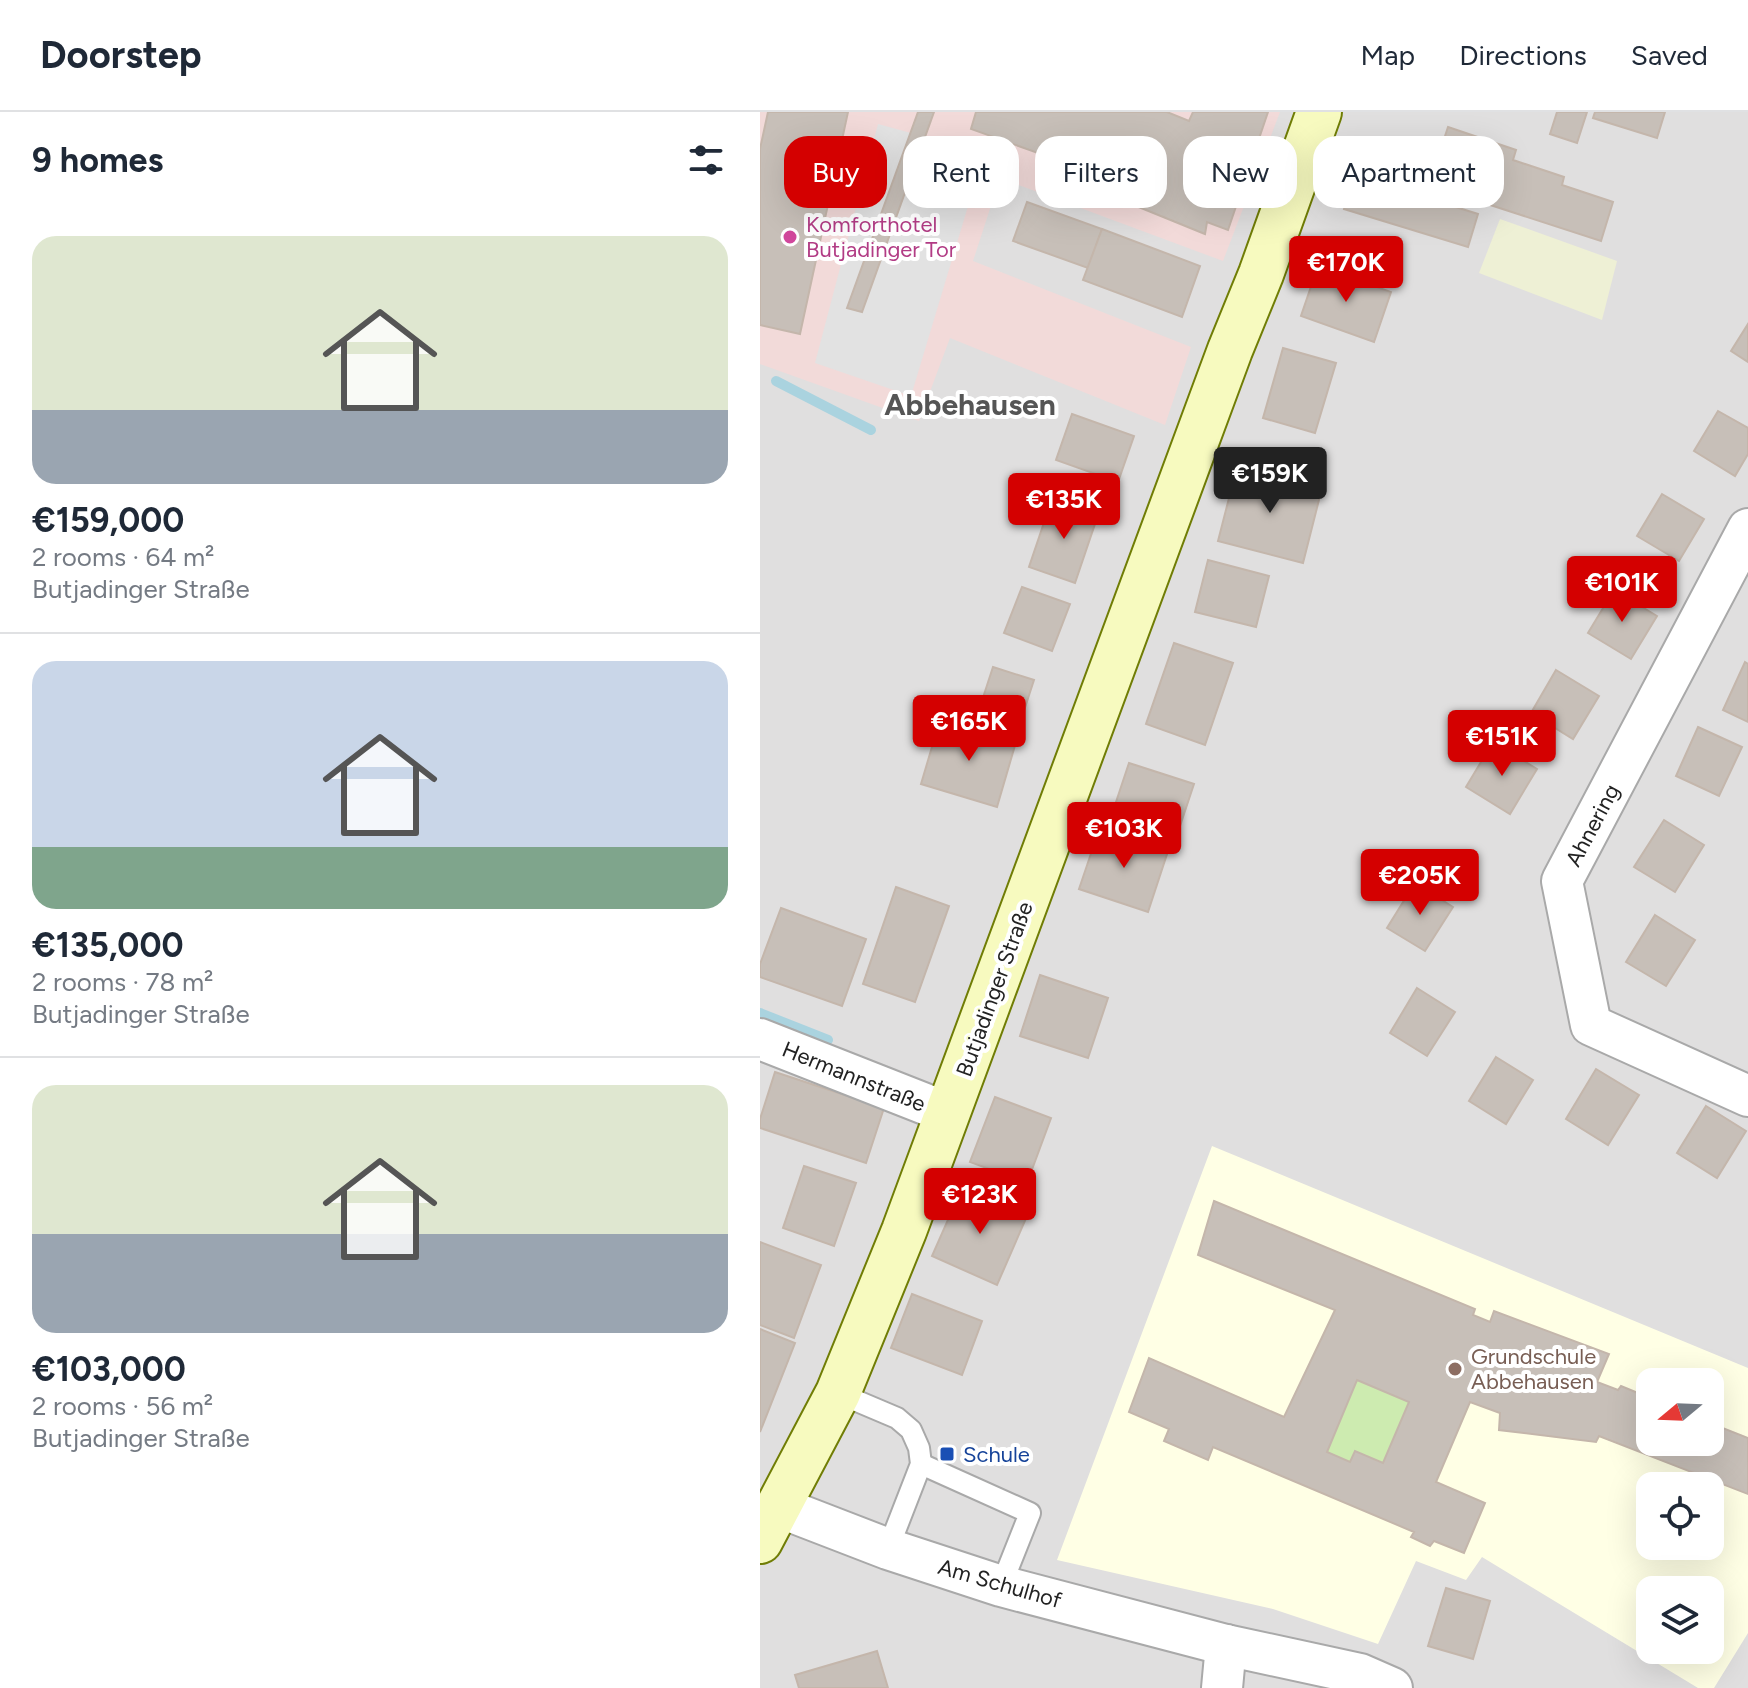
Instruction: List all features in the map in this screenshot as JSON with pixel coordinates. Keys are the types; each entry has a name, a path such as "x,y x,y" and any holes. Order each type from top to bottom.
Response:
{"main road":[{"name":"Butjadinger Straße","path":"770,1524 838,1393 904,1231 1319,112"}],"street":[{"name":"Ahnering","path":"1748,529 1562,881 1591,1025 1748,1096"},
{"name":"Hermannstraße","path":"760,1039 948,1113"},
{"name":"Am Schulhof","path":"770,1524 888,1549 1001,1586 1226,1645 1360,1674 1392,1688"},
{"path":"1222,1688 1226,1645"}],"lane":[{"path":"838,1393 897,1418 911,1430 919,1448 921,1464 888,1549"},
{"path":"921,1464 1030,1513 1001,1586"}],"shaded area":[{"path":"760,112 1748,112 1748,1688 760,1688"},
{"path":"760,112 1280,112 1271,136 1183,136 1183,208 1243,208 1223,261 1081,208 1167,208 1167,136 1035,136 1035,191 1019,185 1019,136 903,136 903,208 990,208 973,261 1191,347 1165,425 950,338 919,421 760,364"},
{"path":"878,124 922,136 903,136 903,208 967,208 911,396 815,363 856,208 887,208 887,136 875,136"},
{"path":"1500,219 1617,261 1602,320 1479,273"},
{"path":"1212,1146 1748,1368 1748,1633 1714,1688 1698,1688 1658,1664 1724,1664 1724,1576 1636,1576 1636,1650 1482,1557 1466,1580 1416,1561 1378,1644 1273,1609 1057,1560"}],"green space":[{"path":"1357,1380 1409,1402 1383,1463 1355,1451 1350,1462 1327,1452"}],"building":[{"name":"Komforthotel Butjadinger Tor","path":"768,112 848,112 843,136 784,136 784,208 827,208 800,334 760,325 760,149"},
{"path":"918,112 934,112 925,136 909,136"},
{"path":"976,112 1167,112 1189,121 1193,112 1268,112 1260,136 1183,136 1183,208 1235,208 1228,230 1207,222 1205,234 1141,208 1167,208 1167,136 1035,136 1035,152 1019,146 1019,136 991,136 971,129"},
{"path":"1557,112 1587,112 1577,143 1550,134"},
{"path":"1595,112 1665,112 1657,138 1593,118"},
{"path":"1448,127 1475,136 1445,136"},
{"path":"1504,146 1516,150 1513,160 1564,177 1562,185 1613,202 1601,241 1500,208 1504,208"},
{"path":"903,153 903,198 862,312 847,308 883,208 887,208 887,198"},
{"path":"1027,202 1035,205 1035,208 1044,208 1102,229 1088,268 1013,241"},
{"path":"1459,208 1478,214 1468,247 1344,209"},
{"path":"1102,229 1200,266 1182,317 1083,280"},
{"path":"1318,266 1391,292 1374,342 1301,316"},
{"path":"1748,324 1748,362 1731,351"},
{"path":"1283,348 1336,363 1315,433 1263,418"},
{"path":"1718,411 1748,428 1748,454 1735,476 1694,451"},
{"path":"1072,414 1134,436 1118,482 1056,460"},
{"path":"1237,467 1322,488 1303,563 1218,541"},
{"path":"1662,494 1704,519 1679,561 1637,536"},
{"path":"1052,499 1098,515 1075,583 1029,567"},
{"path":"1208,560 1269,576 1256,627 1195,612"},
{"path":"1022,587 1070,604 1052,651 1004,633"},
{"path":"1614,590 1657,616 1631,659 1588,633"},
{"path":"1174,643 1233,663 1205,745 1146,724"},
{"path":"1745,662 1748,664 1748,722 1723,710"},
{"path":"993,667 1034,680 1018,729 977,716"},
{"path":"1556,670 1599,696 1573,739 1531,713"},
{"path":"940,720 1016,742 997,807 921,784"},
{"path":"1698,727 1742,747 1719,796 1676,776"},
{"path":"1493,742 1537,769 1510,814 1466,787"},
{"path":"1129,763 1194,784 1175,841 1110,820"},
{"path":"1664,820 1704,845 1675,892 1634,867"},
{"path":"1100,827 1168,851 1148,912 1079,889"},
{"path":"1415,883 1453,907 1425,951 1387,928"},
{"path":"896,887 949,906 915,1002 863,984"},
{"path":"781,908 866,939 842,1006 760,977 760,964"},
{"path":"1655,915 1695,940 1666,986 1626,962"},
{"path":"1040,975 1108,998 1088,1058 1020,1036"},
{"path":"1417,988 1455,1012 1427,1056 1390,1033"},
{"path":"1496,1057 1533,1080 1506,1124 1469,1101"},
{"path":"1596,1069 1639,1095 1608,1145 1566,1119"},
{"path":"775,1072 884,1108 866,1163 760,1128"},
{"path":"995,1097 1051,1118 1027,1183 970,1162"},
{"path":"1706,1106 1746,1131 1717,1178 1677,1153"},
{"path":"804,1166 856,1183 834,1246 783,1228"},
{"path":"962,1188 1027,1216 997,1285 932,1256"},
{"name":"Grundschule Abbehausen","path":"1214,1201 1475,1309 1473,1315 1490,1322 1494,1311 1609,1354 1597,1382 1618,1390 1621,1386 1636,1392 1636,1450 1599,1436 1596,1442 1499,1430 1500,1413 1470,1402 1436,1482 1485,1503 1464,1553 1434,1541 1430,1546 1411,1537 1414,1532 1213,1447 1208,1460 1164,1441 1169,1429 1129,1412 1149,1358 1284,1417 1335,1310 1198,1255","holes":["1357,1380 1409,1402 1383,1463 1355,1451 1350,1462 1327,1452"]},
{"path":"760,1242 821,1265 794,1338 760,1325"},
{"path":"912,1294 982,1321 962,1375 891,1348"},
{"path":"760,1329 795,1343 760,1432"},
{"name":"Grundschule Abbehausen","path":"1724,1429 1748,1438 1748,1494 1724,1485 1724,1472 1691,1472 1650,1456 1724,1456"},
{"path":"1446,1588 1490,1601 1473,1659 1428,1646"},
{"path":"877,1651 888,1688 799,1688 795,1675"}],"waterway":[{"path":"776,381 871,430"},
{"path":"760,1013 828,1040"}],"place":[{"name":"Komforthotel Butjadinger Tor","path":"790,237"},
{"name":"Grundschule Abbehausen","path":"1455,1369"},
{"name":"Schule","path":"947,1454"}],"district":[{"name":"Abbehausen","path":"970,405"}]}
